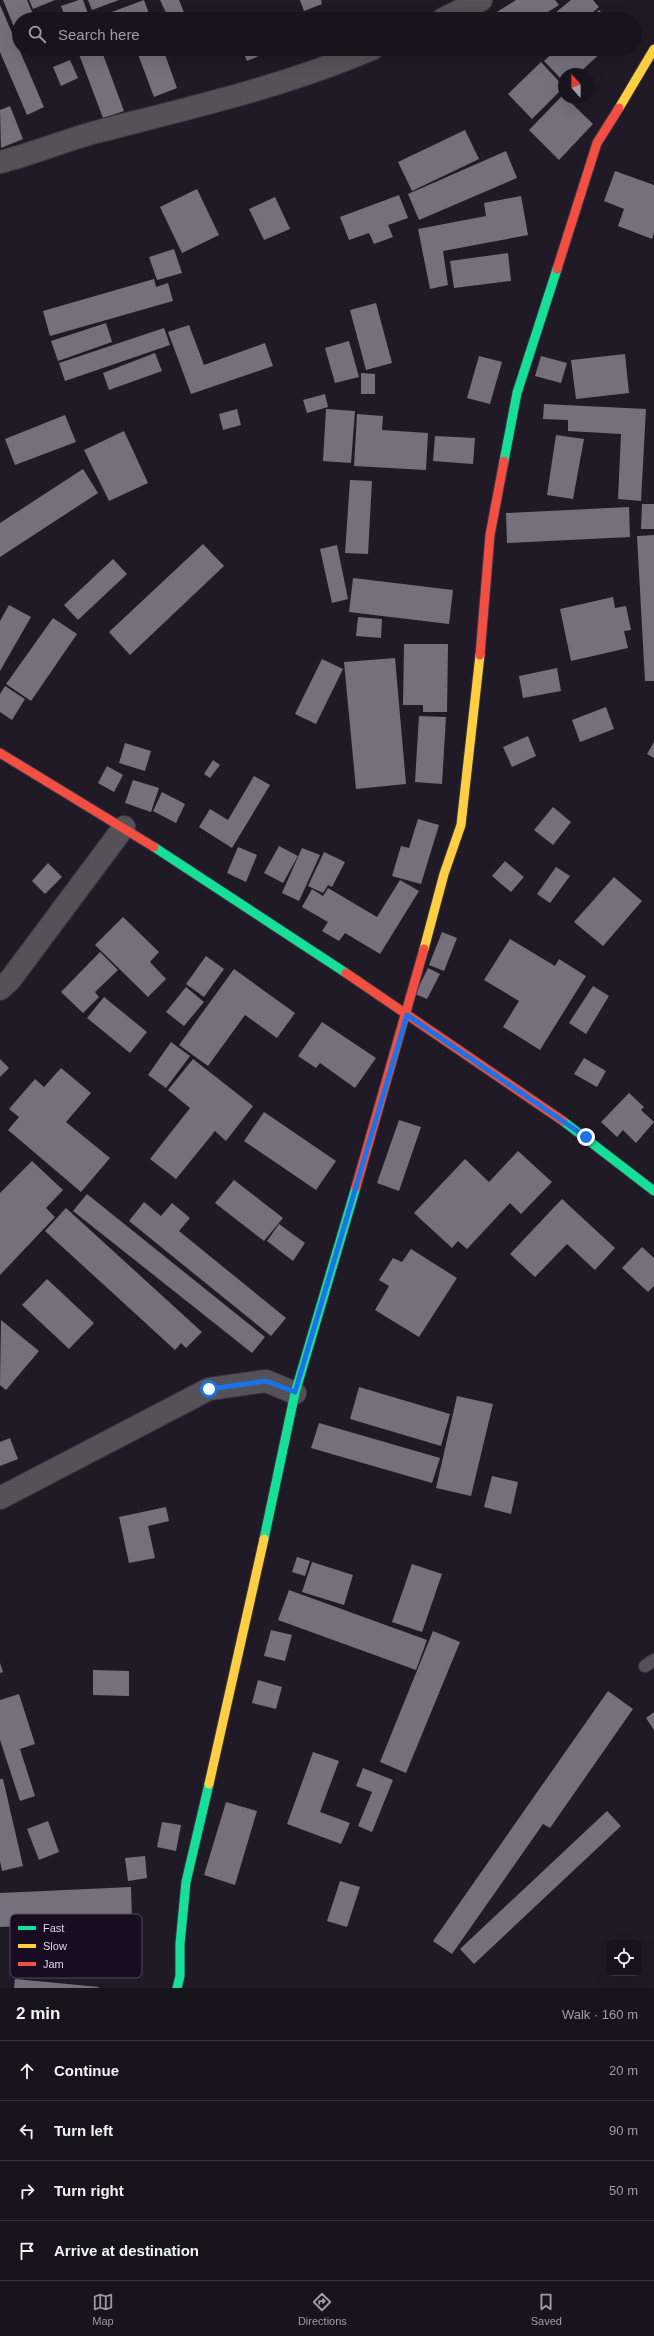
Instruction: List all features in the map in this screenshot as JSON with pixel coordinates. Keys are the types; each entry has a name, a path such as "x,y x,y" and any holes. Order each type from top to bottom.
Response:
{"street":[{"path":"456,12 481,0"},
{"path":"177,1988 180,1976 180,1944 186,1882 235,1672 295,1392 407,1015 444,874 461,825 482,632 490,535 517,393 597,142 636,82 654,49"},
{"path":"0,162 94,132 189,110 322,69 354,56"},
{"path":"0,753 124,827 407,1015 586,1137 654,1191"},
{"path":"0,989 10,980 124,827"},
{"path":"0,1498 209,1389 266,1381 295,1392"}],"building":[{"path":"3,0 27,0 32,12 12,12 12,22"},
{"path":"29,0 55,0 33,9"},
{"path":"83,0 87,12 63,12 61,6"},
{"path":"88,0 119,0 92,10"},
{"path":"144,0 148,12 112,12"},
{"path":"160,0 179,0 184,12 166,12"},
{"path":"300,0 321,0 322,4 304,11"},
{"path":"516,0 555,0 559,5 548,12 497,12"},
{"path":"571,0 593,0 599,7 593,12 556,12"},
{"path":"0,5 12,33 12,56 22,56 44,107 27,115 0,52"},
{"path":"80,56 104,56 124,111 103,118"},
{"path":"139,56 166,56 177,88 154,97"},
{"path":"245,56 259,56 247,61"},
{"path":"549,56 597,56 584,68 558,68 558,76 544,61"},
{"path":"70,60 78,78 61,86 53,67"},
{"path":"541,62 558,80 558,93 532,119 508,94"},
{"path":"558,100 558,104 572,104 593,124 559,160 529,130"},
{"path":"10,106 23,139 1,148 0,110"},
{"path":"465,130 479,159 412,191 398,162"},
{"path":"506,151 517,178 419,220 408,194"},
{"path":"615,171 654,185 654,233 652,239 618,226 624,209 604,201"},
{"path":"197,189 219,235 182,253 160,207"},
{"path":"399,195 408,218 388,225 393,237 374,244 369,233 349,240 340,217"},
{"path":"521,196 528,235 443,251 448,285 430,289 418,229 486,216 484,203"},
{"path":"275,197 290,229 264,240 249,209"},
{"path":"174,249 182,273 157,280 149,257"},
{"path":"508,253 511,281 454,288 450,261"},
{"path":"154,279 156,287 168,283 173,301 50,336 43,311"},
{"path":"376,303 392,363 366,370 350,310"},
{"path":"106,323 112,342 58,361 51,341"},
{"path":"189,325 204,365 265,343 273,366 191,394 168,332"},
{"path":"164,328 170,345 65,381 59,363"},
{"path":"349,341 359,377 335,383 325,348"},
{"path":"155,353 162,371 109,390 103,373"},
{"path":"625,354 629,393 576,399 571,360"},
{"path":"479,356 502,362 490,404 467,398"},
{"path":"541,356 567,363 561,383 535,376"},
{"path":"361,373 375,374 375,394 361,394"},
{"path":"325,394 328,407 307,413 303,400"},
{"path":"544,404 646,409 641,501 618,499 621,434 568,431 568,420 543,419"},
{"path":"237,409 241,425 223,430 219,414"},
{"path":"326,409 355,411 351,463 323,461"},
{"path":"357,414 383,416 382,430 428,433 426,470 354,466"},
{"path":"65,415 76,442 15,465 5,439"},
{"path":"124,431 148,483 109,501 84,450"},
{"path":"556,435 584,439 573,499 547,495"},
{"path":"435,436 475,438 473,464 433,461"},
{"path":"83,469 98,493 0,557 0,523"},
{"path":"350,480 372,481 368,554 345,553"},
{"path":"642,504 654,504 654,529 641,529"},
{"path":"629,507 630,537 507,543 506,513"},
{"path":"654,535 654,681 645,681 637,536"},
{"path":"203,544 224,566 130,655 109,632"},
{"path":"337,545 348,599 332,603 320,549"},
{"path":"113,559 127,574 78,620 64,605"},
{"path":"353,578 453,590 449,624 349,612"},
{"path":"613,597 615,608 626,606 631,630 624,631 628,648 571,661 560,609"},
{"path":"9,605 31,617 0,671 0,621"},
{"path":"358,617 382,619 381,638 356,636"},
{"path":"53,618 77,634 31,701 6,684"},
{"path":"404,644 448,644 447,712 423,712 423,705 403,705"},
{"path":"395,658 406,784 356,789 344,662"},
{"path":"322,659 343,669 316,724 295,714"},
{"path":"557,668 561,691 523,698 519,676"},
{"path":"5,686 25,699 12,720 0,712 0,694"},
{"path":"606,707 614,729 580,742 572,720"},
{"path":"419,716 446,717 442,784 415,782"},
{"path":"528,736 536,756 512,767 503,747"},
{"path":"654,742 654,758 647,754"},
{"path":"125,743 151,751 145,771 119,763"},
{"path":"213,760 220,765 210,778 204,774"},
{"path":"107,766 123,775 114,792 98,783"},
{"path":"254,776 270,785 232,848 199,827 210,809 228,820"},
{"path":"133,780 159,788 151,812 125,803"},
{"path":"162,792 185,804 176,823 153,811"},
{"path":"553,807 571,822 553,845 534,830"},
{"path":"418,819 439,825 421,884 392,876 401,846 409,848"},
{"path":"279,846 298,856 283,883 264,873"},
{"path":"238,847 257,855 246,882 227,873"},
{"path":"302,848 320,855 299,901 282,893"},
{"path":"324,852 345,862 332,887 328,885 323,893 308,886"},
{"path":"505,861 524,877 511,892 492,876"},
{"path":"48,863 62,877 45,894 32,881"},
{"path":"556,867 570,876 550,903 537,894"},
{"path":"614,877 642,901 603,946 574,922"},
{"path":"400,880 419,891 380,954 345,933 339,941 322,931 328,922 302,907 312,889 323,896 328,888 377,917"},
{"path":"123,917 159,952 150,962 166,979 148,997 95,945"},
{"path":"442,932 457,938 444,971 429,965"},
{"path":"510,939 555,966 559,959 586,976 540,1050 503,1027 519,1001 484,980"},
{"path":"100,952 118,970 95,992 99,997 83,1013 61,992"},
{"path":"206,956 224,969 204,997 186,984"},
{"path":"428,968 440,974 427,999 415,994"},
{"path":"234,969 295,1013 277,1038 245,1015 208,1066 179,1045"},
{"path":"593,986 609,996 586,1034 569,1023"},
{"path":"186,987 204,1002 184,1026 166,1012"},
{"path":"104,997 147,1032 130,1053 87,1018"},
{"path":"322,1022 376,1058 355,1088 320,1063 316,1068 298,1056"},
{"path":"171,1042 190,1056 166,1088 148,1075"},
{"path":"584,1058 606,1071 597,1087 574,1074"},
{"path":"0,1059 9,1068 0,1077"},
{"path":"193,1059 253,1106 226,1141 215,1131 176,1179 150,1159 190,1108 168,1090"},
{"path":"61,1068 91,1093 66,1122 110,1158 81,1192 8,1130 19,1117 9,1109 35,1079 44,1087"},
{"path":"629,1093 644,1107 641,1110 654,1122 636,1143 623,1130 617,1137 601,1122"},
{"path":"264,1112 336,1161 316,1190 244,1141"},
{"path":"399,1120 421,1127 399,1191 377,1183"},
{"path":"518,1151 552,1182 521,1214 510,1203 467,1249 458,1241 452,1248 414,1213 465,1159 489,1182"},
{"path":"32,1161 63,1190 46,1208 55,1217 0,1275 0,1193"},
{"path":"234,1180 283,1218 264,1241 215,1203"},
{"path":"87,1194 265,1337 252,1353 73,1211"},
{"path":"562,1199 615,1248 595,1270 567,1244 535,1277 510,1254"},
{"path":"144,1202 161,1216 172,1203 190,1218 179,1231 286,1318 271,1336 129,1221"},
{"path":"66,1208 202,1332 186,1348 181,1343 175,1350 45,1231"},
{"path":"279,1224 305,1243 293,1261 267,1241"},
{"path":"642,1247 654,1258 654,1286 648,1292 622,1268"},
{"path":"411,1249 457,1278 419,1337 375,1310 389,1286 379,1280 393,1258 402,1262"},
{"path":"47,1279 94,1323 69,1349 22,1305"},
{"path":"1,1320 39,1351 6,1390 0,1385"},
{"path":"359,1387 450,1414 441,1446 350,1419"},
{"path":"457,1396 493,1404 471,1496 436,1488"},
{"path":"319,1423 440,1458 432,1483 311,1448"},
{"path":"10,1438 18,1459 0,1466 0,1442"},
{"path":"492,1476 518,1482 511,1514 484,1507"},
{"path":"166,1507 169,1521 148,1526 155,1558 129,1563 119,1517"},
{"path":"297,1557 310,1561 305,1576 292,1572"},
{"path":"312,1562 353,1575 344,1605 302,1592"},
{"path":"412,1564 442,1574 422,1632 392,1622"},
{"path":"289,1590 427,1640 416,1670 278,1620"},
{"path":"271,1630 292,1635 285,1661 264,1656"},
{"path":"433,1631 460,1642 406,1773 380,1762"},
{"path":"0,1663 3,1672 0,1673"},
{"path":"93,1670 129,1671 129,1696 93,1695"},
{"path":"258,1680 282,1687 276,1709 252,1703"},
{"path":"608,1691 633,1709 550,1828 543,1824 452,1954 433,1941"},
{"path":"19,1694 35,1744 20,1749 35,1796 20,1801 0,1740 0,1700"},
{"path":"654,1712 654,1730 646,1718"},
{"path":"313,1752 339,1761 320,1812 350,1823 341,1844 287,1824"},
{"path":"363,1768 393,1780 372,1832 358,1826 372,1792 356,1786"},
{"path":"0,1779 3,1779 23,1866 2,1871 0,1861"},
{"path":"226,1802 257,1811 235,1885 204,1875"},
{"path":"607,1811 621,1826 474,1964 460,1949"},
{"path":"48,1821 59,1852 39,1860 27,1829"},
{"path":"162,1822 181,1825 176,1851 157,1847"},
{"path":"145,1856 147,1878 128,1881 125,1858"},
{"path":"340,1881 360,1887 347,1927 327,1921"},
{"path":"131,1887 132,1914 10,1914 10,1927 0,1927 0,1893"},
{"path":"15,1979 99,1987 14,1988"}],"traffic: fast":[{"path":"504,461 517,393 557,269"},
{"path":"154,847 346,973"},
{"path":"563,1121 654,1191"},
{"path":"264,1539 295,1393 356,1187"},
{"path":"177,1988 180,1976 180,1944 186,1882 209,1784"}],"traffic: slow":[{"path":"619,108 654,49"},
{"path":"424,949 444,874 461,825 480,655"},
{"path":"209,1784 264,1539"}],"traffic: jam":[{"path":"557,269 597,143 619,108"},
{"path":"480,655 490,535 504,461"},
{"path":"0,753 154,847"},
{"path":"356,1187 424,949"},
{"path":"346,973 563,1121"}],"route":[{"path":"209,1389 266,1381 295,1392 407,1015 586,1137"}]}
